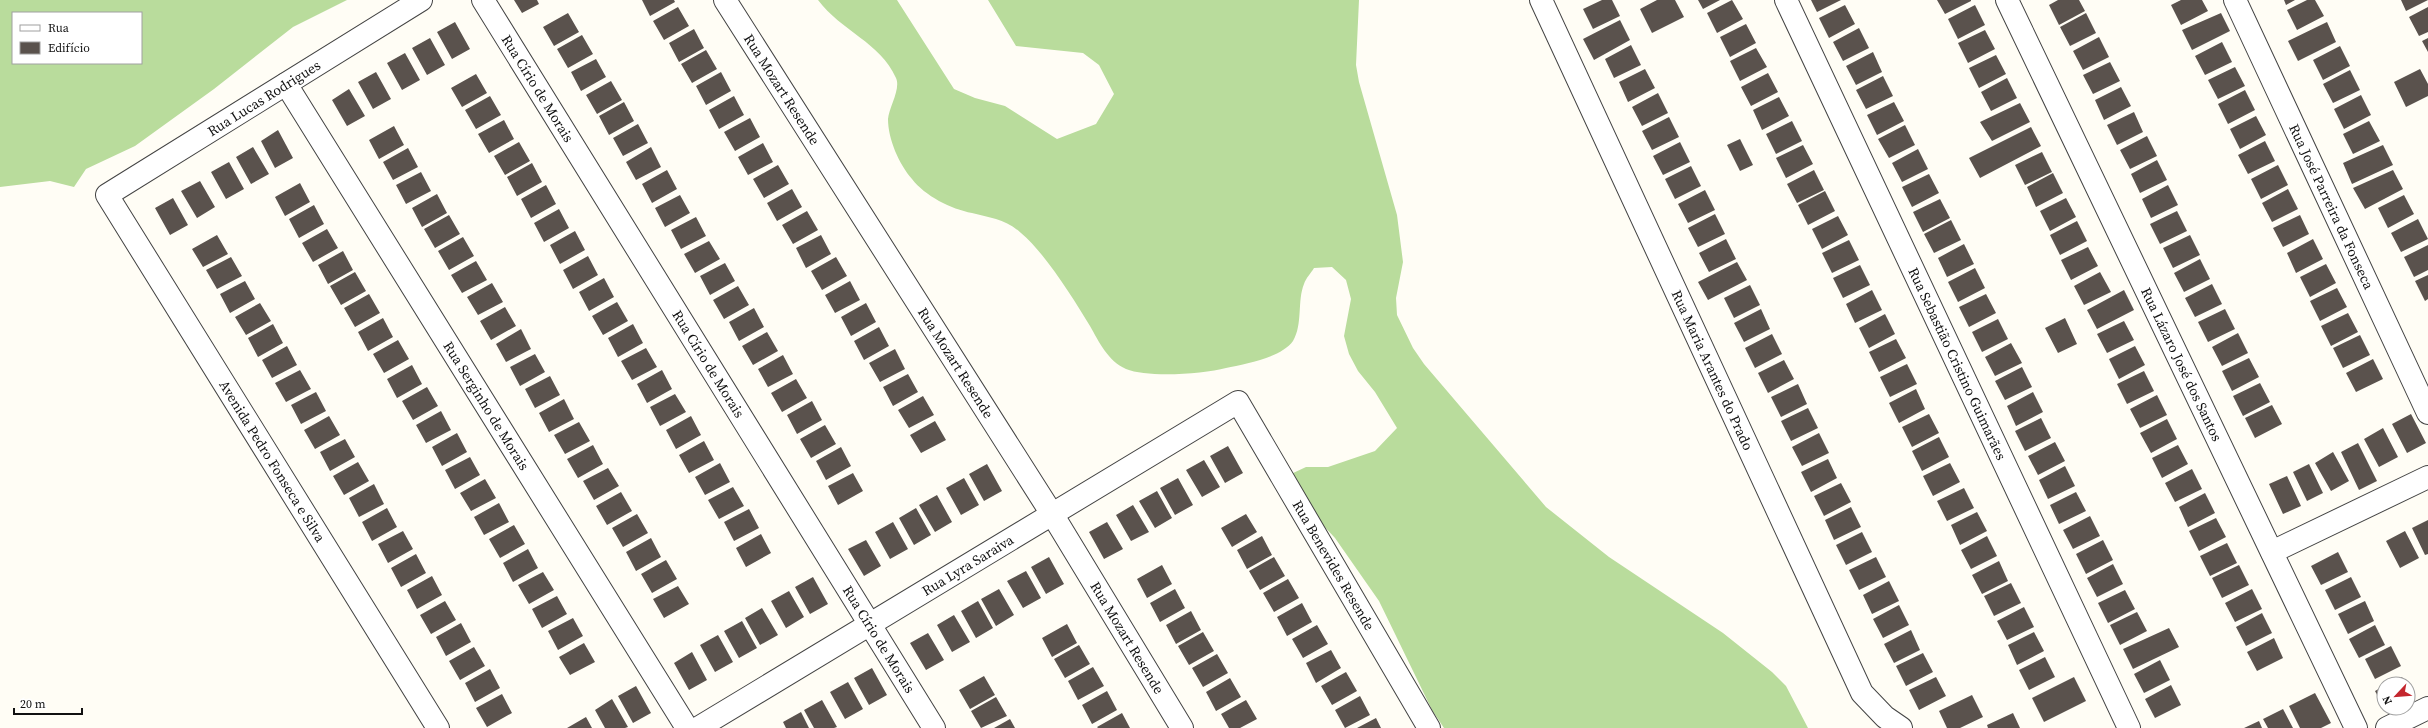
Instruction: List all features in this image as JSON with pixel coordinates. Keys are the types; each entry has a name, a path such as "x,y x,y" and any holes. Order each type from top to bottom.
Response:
{"street":[{"name":"Rua Lucas Rodrigues","path":"107,195 421,0"},
{"name":"Rua Círio de Morais","path":"483,0 934,728"},
{"name":"Rua Mozart Resende","path":"725,0 1052,514 1182,728"},
{"name":"Rua Maria Arantes do Prado","path":"1542,0 1862,693 1885,717 1901,728"},
{"name":"Rua Sebastião Cristino Guimarães","path":"1786,0 2129,728"},
{"name":"Rua Lázaro José dos Santos","path":"2006,0 2356,728"},
{"name":"Rua José Parreira da Fonseca","path":"2235,0 2428,413"},
{"name":"Rua Serginho de Morais","path":"286,84 687,728"},
{"name":"Avenida Pedro Fonseca e Silva","path":"107,195 438,728"},
{"name":"Rua Lyra Saraiva","path":"698,728 1238,402"},
{"name":"Rua Benevides Resende","path":"1238,402 1429,728"},
{"path":"2272,552 2428,477"},
{"path":"2387,728 2428,708"}],"green space":[{"path":"0,0 347,0 293,27 214,89 135,146 86,169 74,187 50,181 0,187"},
{"path":"818,0 897,0 954,89 975,98 1005,106 1057,139 1096,124 1114,94 1099,65 1083,53 1016,46 988,0 1359,0 1356,65 1359,82 1397,215 1403,262 1396,298 1397,315 1413,348 1424,364 1546,507 1609,557 1723,633 1772,672 1786,686 1808,728 1444,728 1432,710 1379,601 1335,538 1307,508 1291,474 1306,467 1328,467 1375,451 1397,428 1375,392 1358,371 1349,354 1344,336 1351,299 1346,280 1332,267 1314,268 1304,284 1298,327 1293,341 1280,352 1272,356 1216,370 1176,374 1136,372 1120,366 1109,356 1101,345 1058,276 1040,252 1021,233 1004,222 964,211 939,201 917,185 907,173 895,151 888,127 889,114 897,87 896,78 880,55 827,11"}],"building":[{"path":"514,0 537,0 539,4 522,13"},
{"path":"642,0 674,0 675,2 650,16"},
{"path":"1602,0 1612,0 1620,16 1593,29 1583,9"},
{"path":"1657,0 1675,0 1684,17 1652,33 1640,9"},
{"path":"1698,0 1720,0 1703,9"},
{"path":"1732,0 1743,19 1717,33 1707,13"},
{"path":"1811,0 1841,0 1817,12"},
{"path":"1937,0 1971,0 1971,1 1945,14"},
{"path":"2058,0 2079,0 2085,11 2059,25 2049,5"},
{"path":"2181,0 2202,0 2208,11 2181,25 2171,5"},
{"path":"2284,0 2295,0 2286,5"},
{"path":"2307,0 2315,0 2324,16 2297,30 2287,10"},
{"path":"2401,0 2428,0 2406,11"},
{"path":"1845,5 1855,24 1829,38 1819,18"},
{"path":"1975,5 1985,25 1958,39 1948,19"},
{"path":"678,7 689,26 664,40 653,21"},
{"path":"2428,7 2428,32 2419,36 2409,17"},
{"path":"568,13 579,32 554,46 543,27"},
{"path":"2086,13 2096,33 2070,46 2060,27"},
{"path":"2221,13 2230,31 2192,50 2182,30"},
{"path":"1620,20 1630,40 1594,60 1583,39"},
{"path":"455,22 470,49 452,59 437,32"},
{"path":"2327,22 2336,42 2298,61 2288,41"},
{"path":"1746,24 1756,43 1730,57 1720,37"},
{"path":"1859,28 1869,48 1843,61 1833,42"},
{"path":"694,29 704,48 679,62 669,43"},
{"path":"1985,30 1995,49 1968,63 1958,43"},
{"path":"582,35 593,54 568,68 557,49"},
{"path":"2099,37 2109,57 2083,70 2073,51"},
{"path":"430,38 445,65 427,75 412,48"},
{"path":"2428,38 2428,52 2422,41"},
{"path":"2222,42 2232,62 2205,75 2195,56"},
{"path":"1631,45 1641,65 1614,78 1605,59"},
{"path":"2340,46 2350,66 2323,80 2313,60"},
{"path":"1756,48 1767,67 1740,81 1730,61"},
{"path":"706,50 717,69 692,83 681,64"},
{"path":"1873,52 1882,72 1856,85 1846,66"},
{"path":"405,53 420,80 402,90 387,63"},
{"path":"1996,55 2006,74 1979,88 1969,68"},
{"path":"596,59 606,77 581,91 571,72"},
{"path":"2110,62 2120,81 2093,94 2083,75"},
{"path":"2235,67 2245,86 2218,99 2208,80"},
{"path":"1645,69 1655,88 1628,102 1619,82"},
{"path":"2420,69 2428,84 2428,96 2406,107 2394,82"},
{"path":"2350,70 2360,90 2333,103 2323,84"},
{"path":"376,72 391,99 373,109 358,82"},
{"path":"721,72 731,91 706,105 696,86"},
{"path":"1768,73 1778,92 1751,106 1741,87"},
{"path":"476,74 487,93 462,107 451,88"},
{"path":"1883,76 1893,96 1866,109 1856,90"},
{"path":"2007,78 2017,98 1991,111 1981,92"},
{"path":"611,81 622,100 597,114 586,95"},
{"path":"2121,87 2131,106 2104,120 2095,100"},
{"path":"349,89 365,116 347,126 332,100"},
{"path":"2245,90 2255,110 2228,124 2218,104"},
{"path":"1658,93 1668,113 1642,126 1632,107"},
{"path":"2361,95 2371,115 2344,129 2334,109"},
{"path":"490,96 501,115 476,129 465,110"},
{"path":"734,96 744,115 719,129 709,110"},
{"path":"1779,97 1789,116 1762,130 1753,110"},
{"path":"624,102 634,121 609,135 599,116"},
{"path":"1894,102 1904,121 1877,135 1867,115"},
{"path":"2020,103 2030,122 1992,141 1980,122"},
{"path":"2134,112 2143,132 2117,145 2107,125"},
{"path":"2256,116 2266,135 2240,149 2230,129"},
{"path":"1669,117 1679,137 1652,150 1642,131"},
{"path":"750,118 760,137 735,151 724,132"},
{"path":"504,120 514,139 489,153 478,134"},
{"path":"1792,121 1802,141 1776,154 1766,134"},
{"path":"2369,121 2380,141 2353,154 2343,134"},
{"path":"638,124 648,143 623,156 613,138"},
{"path":"1905,125 1915,145 1889,158 1878,139"},
{"path":"394,126 404,145 379,159 369,140"},
{"path":"2031,127 2041,146 1980,178 1969,158"},
{"path":"278,130 293,158 275,168 261,141"},
{"path":"2147,136 2157,156 2130,169 2120,150"},
{"path":"1740,139 1753,165 1740,171 1727,145"},
{"path":"2265,141 2275,161 2248,174 2238,155"},
{"path":"519,142 530,161 505,175 494,156"},
{"path":"1680,142 1690,162 1663,175 1653,156"},
{"path":"763,143 773,162 748,175 738,157"},
{"path":"1803,145 1813,164 1786,178 1776,158"},
{"path":"2383,145 2393,165 2352,184 2343,163"},
{"path":"253,147 269,174 251,184 236,157"},
{"path":"651,147 661,167 636,180 626,162"},
{"path":"408,148 418,167 393,180 383,162"},
{"path":"1918,149 1928,169 1902,182 1892,163"},
{"path":"2042,152 2052,172 2025,185 2015,165"},
{"path":"2157,160 2167,180 2140,193 2131,174"},
{"path":"229,162 244,189 226,199 211,172"},
{"path":"532,163 542,182 517,196 507,177"},
{"path":"778,165 789,184 764,198 753,179"},
{"path":"2278,165 2288,185 2261,199 2251,179"},
{"path":"1691,166 1701,186 1675,199 1665,179"},
{"path":"667,170 677,189 652,203 642,184"},
{"path":"1814,170 1824,190 1797,203 1787,184"},
{"path":"2393,170 2403,189 2365,209 2353,188"},
{"path":"421,172 431,191 406,204 396,185"},
{"path":"2053,173 2063,193 2036,207 2027,187"},
{"path":"1929,174 1939,193 1912,207 1902,187"},
{"path":"200,181 215,207 197,218 181,191"},
{"path":"300,183 310,202 285,216 275,197"},
{"path":"546,185 556,204 531,218 521,199"},
{"path":"2168,185 2178,205 2151,218 2142,199"},
{"path":"792,189 802,207 777,221 767,203"},
{"path":"2288,189 2298,209 2272,222 2262,203"},
{"path":"1705,190 1715,210 1688,223 1678,204"},
{"path":"1825,191 1835,211 1808,225 1798,205"},
{"path":"437,194 447,213 422,227 412,208"},
{"path":"680,195 690,213 665,227 655,208"},
{"path":"2404,195 2414,214 2388,228 2378,208"},
{"path":"173,198 188,225 170,235 155,208"},
{"path":"2066,198 2076,217 2050,231 2040,211"},
{"path":"1940,199 1950,218 1923,232 1913,212"},
{"path":"314,205 324,224 299,238 289,219"},
{"path":"559,209 569,228 544,242 534,223"},
{"path":"807,211 818,230 793,244 782,225"},
{"path":"2177,211 2187,231 2160,244 2150,224"},
{"path":"1715,214 1725,234 1698,247 1688,228"},
{"path":"449,215 460,234 435,248 424,229"},
{"path":"2300,215 2309,234 2283,247 2273,228"},
{"path":"1838,216 1848,235 1822,249 1812,229"},
{"path":"696,217 706,236 681,249 671,230"},
{"path":"2418,219 2428,239 2401,252 2391,233"},
{"path":"1951,220 1961,240 1934,253 1924,234"},
{"path":"2077,221 2087,241 2060,255 2050,235"},
{"path":"327,229 338,248 313,262 302,243"},
{"path":"575,231 585,250 560,264 550,245"},
{"path":"217,235 228,254 203,267 192,249"},
{"path":"821,235 831,254 806,268 796,248"},
{"path":"2190,235 2200,255 2173,268 2163,248"},
{"path":"463,237 474,256 449,270 438,251"},
{"path":"1726,239 1736,259 1709,272 1699,253"},
{"path":"2313,239 2323,259 2296,273 2287,253"},
{"path":"1849,240 1859,260 1832,273 1822,253"},
{"path":"709,241 720,259 695,273 684,254"},
{"path":"1964,244 1974,264 1947,277 1938,258"},
{"path":"2428,245 2428,270 2414,277 2404,257"},
{"path":"2088,247 2098,266 2071,280 2061,260"},
{"path":"343,251 353,270 328,284 318,265"},
{"path":"588,256 598,275 573,289 563,270"},
{"path":"231,257 242,276 217,289 206,270"},
{"path":"836,257 847,276 822,290 811,271"},
{"path":"2200,259 2210,279 2184,292 2174,273"},
{"path":"476,261 487,280 462,293 451,275"},
{"path":"1737,262 1747,280 1708,300 1698,282"},
{"path":"725,263 735,281 710,295 700,276"},
{"path":"2326,264 2336,283 2310,297 2300,277"},
{"path":"1860,265 1870,285 1843,298 1833,278"},
{"path":"1975,268 1985,288 1958,302 1948,282"},
{"path":"355,272 366,291 341,305 330,286"},
{"path":"2100,272 2111,292 2084,305 2074,286"},
{"path":"2428,275 2428,299 2425,301 2415,281"},
{"path":"604,278 614,297 589,311 579,292"},
{"path":"245,281 255,299 230,313 220,294"},
{"path":"850,281 860,300 835,313 825,295"},
{"path":"492,283 503,302 478,315 467,297"},
{"path":"2212,284 2222,304 2195,317 2185,298"},
{"path":"1750,285 1760,305 1734,318 1724,298"},
{"path":"738,286 749,305 724,319 713,300"},
{"path":"2337,288 2347,307 2320,321 2310,301"},
{"path":"1872,290 1882,310 1855,323 1846,304"},
{"path":"2124,290 2134,310 2097,329 2087,310"},
{"path":"369,294 380,313 355,327 344,308"},
{"path":"1986,294 1996,313 1969,327 1959,307"},
{"path":"617,302 628,321 603,335 592,316"},
{"path":"260,303 271,321 246,335 235,317"},
{"path":"866,303 876,322 851,336 841,317"},
{"path":"505,307 516,326 491,340 480,321"},
{"path":"754,308 764,327 739,341 729,322"},
{"path":"1761,309 1770,329 1744,342 1734,323"},
{"path":"2225,309 2235,329 2208,342 2198,322"},
{"path":"2348,313 2358,332 2331,346 2321,326"},
{"path":"1885,314 1895,334 1869,348 1859,328"},
{"path":"383,318 393,337 368,351 358,332"},
{"path":"2065,318 2077,344 2058,353 2045,328"},
{"path":"1998,319 2008,339 1982,352 1972,332"},
{"path":"2124,321 2134,340 2107,353 2097,334"},
{"path":"273,324 283,343 258,357 248,338"},
{"path":"633,324 643,343 618,357 608,338"},
{"path":"879,327 889,346 864,360 854,341"},
{"path":"521,329 531,349 506,362 496,344"},
{"path":"767,332 778,351 753,365 742,346"},
{"path":"2238,333 2248,353 2222,366 2212,347"},
{"path":"1772,334 1782,354 1755,368 1745,348"},
{"path":"2360,335 2370,355 2343,368 2333,348"},
{"path":"1896,339 1906,358 1879,372 1869,352"},
{"path":"398,340 409,359 384,373 373,354"},
{"path":"2011,343 2022,363 1995,376 1985,357"},
{"path":"287,346 297,365 272,378 262,360"},
{"path":"2135,346 2145,365 2119,379 2109,359"},
{"path":"646,348 657,367 632,380 621,361"},
{"path":"895,349 905,369 880,382 869,363"},
{"path":"535,354 545,372 520,386 510,367"},
{"path":"783,355 793,374 768,387 758,369"},
{"path":"2249,358 2259,377 2232,391 2222,371"},
{"path":"2373,359 2383,379 2356,392 2346,373"},
{"path":"1784,360 1794,379 1768,393 1758,373"},
{"path":"1907,364 1917,384 1890,397 1880,377"},
{"path":"412,365 422,384 397,398 387,379"},
{"path":"2022,367 2032,387 2005,400 1995,381"},
{"path":"300,370 311,389 286,402 275,383"},
{"path":"662,370 672,389 647,403 637,384"},
{"path":"2144,371 2154,391 2127,404 2117,384"},
{"path":"908,374 918,392 893,406 883,387"},
{"path":"550,376 560,395 535,408 525,389"},
{"path":"796,379 807,398 782,412 771,393"},
{"path":"2260,383 2270,402 2243,416 2233,396"},
{"path":"1798,384 1807,404 1781,417 1771,397"},
{"path":"427,387 438,406 413,420 402,401"},
{"path":"1916,389 1925,409 1899,423 1889,403"},
{"path":"316,392 326,411 301,424 291,405"},
{"path":"2033,392 2043,412 2016,426 2007,406"},
{"path":"675,394 686,412 660,426 650,407"},
{"path":"2157,395 2167,415 2140,428 2130,409"},
{"path":"923,396 934,415 909,428 898,410"},
{"path":"564,399 574,419 549,432 539,413"},
{"path":"812,401 822,420 797,434 787,415"},
{"path":"2272,405 2282,424 2255,438 2245,418"},
{"path":"1808,408 1818,428 1791,441 1781,421"},
{"path":"441,411 451,430 426,443 416,425"},
{"path":"1929,414 1939,433 1912,447 1902,427"},
{"path":"2411,414 2426,443 2407,453 2392,424"},
{"path":"329,416 340,435 315,449 304,430"},
{"path":"691,416 701,435 676,449 666,430"},
{"path":"2041,418 2051,438 2025,451 2015,431"},
{"path":"2167,419 2177,439 2151,453 2140,433"},
{"path":"935,421 946,440 921,453 910,435"},
{"path":"579,422 590,441 565,454 554,435"},
{"path":"825,425 836,444 811,458 800,439"},
{"path":"2383,428 2398,457 2379,467 2364,439"},
{"path":"457,433 467,452 442,466 432,447"},
{"path":"1819,433 1829,453 1802,466 1792,447"},
{"path":"1939,437 1949,457 1922,471 1912,451"},
{"path":"345,439 355,457 330,471 320,452"},
{"path":"704,441 714,460 689,473 679,455"},
{"path":"2055,442 2065,461 2038,475 2028,456"},
{"path":"2358,443 2377,481 2359,490 2341,452"},
{"path":"593,445 603,464 578,478 567,459"},
{"path":"2178,445 2188,464 2162,478 2152,458"},
{"path":"1228,446 1243,473 1225,483 1210,456"},
{"path":"841,447 851,466 826,480 816,461"},
{"path":"2333,452 2349,481 2331,491 2315,463"},
{"path":"470,457 480,475 455,489 445,470"},
{"path":"1828,459 1837,478 1811,492 1801,472"},
{"path":"1204,460 1220,487 1202,497 1186,470"},
{"path":"358,462 369,481 344,495 333,476"},
{"path":"720,463 730,482 705,495 695,477"},
{"path":"1950,463 1960,482 1933,496 1923,476"},
{"path":"987,464 1002,491 984,501 969,474"},
{"path":"2309,464 2323,493 2307,501 2293,472"},
{"path":"2065,466 2075,486 2048,499 2039,480"},
{"path":"608,468 619,486 594,500 583,481"},
{"path":"2192,469 2202,489 2175,502 2165,483"},
{"path":"853,473 863,491 838,505 828,486"},
{"path":"2287,476 2301,506 2283,514 2269,484"},
{"path":"964,478 979,505 961,515 946,488"},
{"path":"1178,478 1193,505 1175,515 1160,488"},
{"path":"485,479 496,498 471,511 460,493"},
{"path":"1841,483 1851,502 1824,516 1814,496"},
{"path":"374,484 384,504 359,517 349,498"},
{"path":"733,487 744,506 719,519 708,500"},
{"path":"1964,488 1974,508 1947,521 1937,501"},
{"path":"1157,491 1172,518 1155,528 1139,501"},
{"path":"621,492 632,511 607,525 596,506"},
{"path":"2076,492 2086,511 2059,524 2050,505"},
{"path":"2205,493 2215,513 2188,527 2179,507"},
{"path":"937,495 952,522 935,532 919,505"},
{"path":"499,503 509,522 484,535 474,517"},
{"path":"1133,505 1149,532 1131,541 1116,515"},
{"path":"1851,507 1861,527 1834,540 1825,520"},
{"path":"387,508 397,527 372,541 362,522"},
{"path":"916,508 931,535 914,545 899,518"},
{"path":"749,509 759,528 734,541 724,522"},
{"path":"1977,512 1987,531 1960,545 1951,525"},
{"path":"637,514 648,533 623,547 612,528"},
{"path":"1246,514 1257,532 1232,547 1221,528"},
{"path":"2090,516 2100,536 2073,549 2063,530"},
{"path":"2216,518 2226,537 2199,551 2189,531"},
{"path":"2428,520 2428,554 2425,555 2412,528"},
{"path":"893,522 908,549 890,559 875,532"},
{"path":"1107,522 1123,549 1104,559 1089,532"},
{"path":"514,525 525,544 500,558 489,539"},
{"path":"403,531 413,549 388,563 378,544"},
{"path":"2405,531 2419,558 2400,568 2386,541"},
{"path":"1862,532 1872,552 1846,565 1836,545"},
{"path":"761,534 771,553 746,567 736,548"},
{"path":"1262,536 1272,555 1247,569 1237,550"},
{"path":"1987,536 1997,556 1971,569 1961,550"},
{"path":"651,538 661,557 636,571 626,552"},
{"path":"866,540 881,566 864,576 848,549"},
{"path":"2103,540 2113,560 2086,574 2076,554"},
{"path":"2227,543 2237,563 2210,576 2200,556"},
{"path":"528,549 538,568 513,582 503,563"},
{"path":"2338,552 2348,572 2321,585 2311,566"},
{"path":"416,554 426,573 401,587 391,568"},
{"path":"1049,557 1064,584 1046,594 1031,567"},
{"path":"1274,557 1285,576 1260,590 1249,571"},
{"path":"1876,557 1886,577 1859,590 1849,570"},
{"path":"666,560 677,579 652,593 641,574"},
{"path":"1999,561 2008,581 1982,594 1972,575"},
{"path":"2113,564 2123,584 2097,597 2087,578"},
{"path":"1162,565 1172,584 1147,598 1137,579"},
{"path":"2239,565 2249,585 2222,598 2212,578"},
{"path":"1026,571 1041,598 1023,608 1007,581"},
{"path":"543,572 554,590 529,604 518,585"},
{"path":"432,576 442,595 417,609 407,590"},
{"path":"813,577 828,604 810,614 795,587"},
{"path":"2351,577 2361,597 2335,610 2325,590"},
{"path":"1288,579 1299,598 1274,612 1263,593"},
{"path":"1889,581 1899,601 1872,614 1863,595"},
{"path":"2011,583 2021,603 1994,616 1984,596"},
{"path":"678,586 689,604 664,618 653,599"},
{"path":"999,589 1014,615 996,626 981,599"},
{"path":"1175,589 1185,608 1160,622 1150,603"},
{"path":"2252,589 2262,609 2235,622 2225,603"},
{"path":"2125,590 2135,609 2108,623 2098,603"},
{"path":"789,591 804,617 786,628 771,601"},
{"path":"557,596 567,614 542,628 532,609"},
{"path":"445,601 456,620 431,634 420,615"},
{"path":"978,601 993,628 976,638 961,611"},
{"path":"2365,601 2374,621 2348,634 2338,614"},
{"path":"1302,603 1312,622 1287,636 1277,617"},
{"path":"1899,605 1909,625 1883,638 1873,619"},
{"path":"2024,607 2034,627 2007,640 1997,621"},
{"path":"762,608 778,635 760,645 745,618"},
{"path":"1191,611 1201,630 1176,644 1166,625"},
{"path":"2137,612 2147,631 2120,645 2110,625"},
{"path":"2262,613 2272,633 2246,646 2236,627"},
{"path":"954,615 970,642 952,652 937,625"},
{"path":"573,618 583,636 558,650 548,631"},
{"path":"742,621 757,648 739,658 724,631"},
{"path":"461,623 471,642 446,656 436,637"},
{"path":"1067,624 1077,643 1052,657 1042,638"},
{"path":"1317,625 1328,644 1303,658 1292,639"},
{"path":"2375,625 2385,645 2359,658 2349,639"},
{"path":"2169,628 2179,647 2133,669 2123,649"},
{"path":"1911,630 1920,650 1894,663 1884,644"},
{"path":"1203,632 1214,651 1189,665 1178,646"},
{"path":"2034,632 2044,651 2017,665 2008,645"},
{"path":"928,633 944,660 926,670 910,643"},
{"path":"718,635 733,662 715,672 700,645"},
{"path":"2274,638 2283,658 2257,671 2247,652"},
{"path":"584,643 595,662 570,675 559,657"},
{"path":"1079,645 1090,664 1065,678 1054,659"},
{"path":"2391,646 2401,666 2381,676 2376,676 2375,679 2365,659"},
{"path":"474,647 485,666 460,680 449,661"},
{"path":"1331,650 1341,668 1316,683 1306,663"},
{"path":"692,652 707,680 689,690 674,663"},
{"path":"1923,653 1933,672 1906,686 1896,666"},
{"path":"1217,654 1228,673 1203,687 1192,668"},
{"path":"2045,657 2055,677 2029,690 2019,670"},
{"path":"2160,660 2170,680 2144,693 2134,674"},
{"path":"1093,667 1104,686 1078,700 1068,681"},
{"path":"872,668 887,695 869,705 854,678"},
{"path":"490,669 500,688 475,702 465,683"},
{"path":"1346,672 1357,691 1332,705 1321,686"},
{"path":"984,676 995,695 970,709 959,690"},
{"path":"1936,677 1946,696 1919,710 1909,690"},
{"path":"2074,677 2086,701 2044,722 2032,698"},
{"path":"1230,678 1241,697 1216,711 1206,692"},
{"path":"848,682 863,709 845,719 830,692"},
{"path":"2171,685 2181,705 2155,718 2145,699"},
{"path":"636,686 651,713 633,723 618,696"},
{"path":"1107,691 1117,710 1092,724 1082,705"},
{"path":"2315,693 2331,723 2321,728 2300,728 2289,706"},
{"path":"502,694 512,713 487,727 476,708"},
{"path":"1972,695 1983,717 1960,728 1947,728 1939,711"},
{"path":"1360,696 1370,715 1345,728 1335,710"},
{"path":"996,697 1007,716 981,728 971,711"},
{"path":"612,699 628,727 605,728 595,710"},
{"path":"822,700 837,727 814,728 804,710"},
{"path":"1246,700 1257,719 1240,728 1229,728 1221,714"},
{"path":"2283,709 2293,728 2268,728 2263,719"},
{"path":"801,712 809,728 786,728 783,722"},
{"path":"1122,713 1130,728 1097,727"},
{"path":"2013,713 2020,728 1988,728 1987,725"},
{"path":"586,717 592,728 567,728"},
{"path":"1376,718 1381,728 1357,728"},
{"path":"1010,719 1015,728 994,728"},
{"path":"2259,721 2262,728 2244,728"}]}
